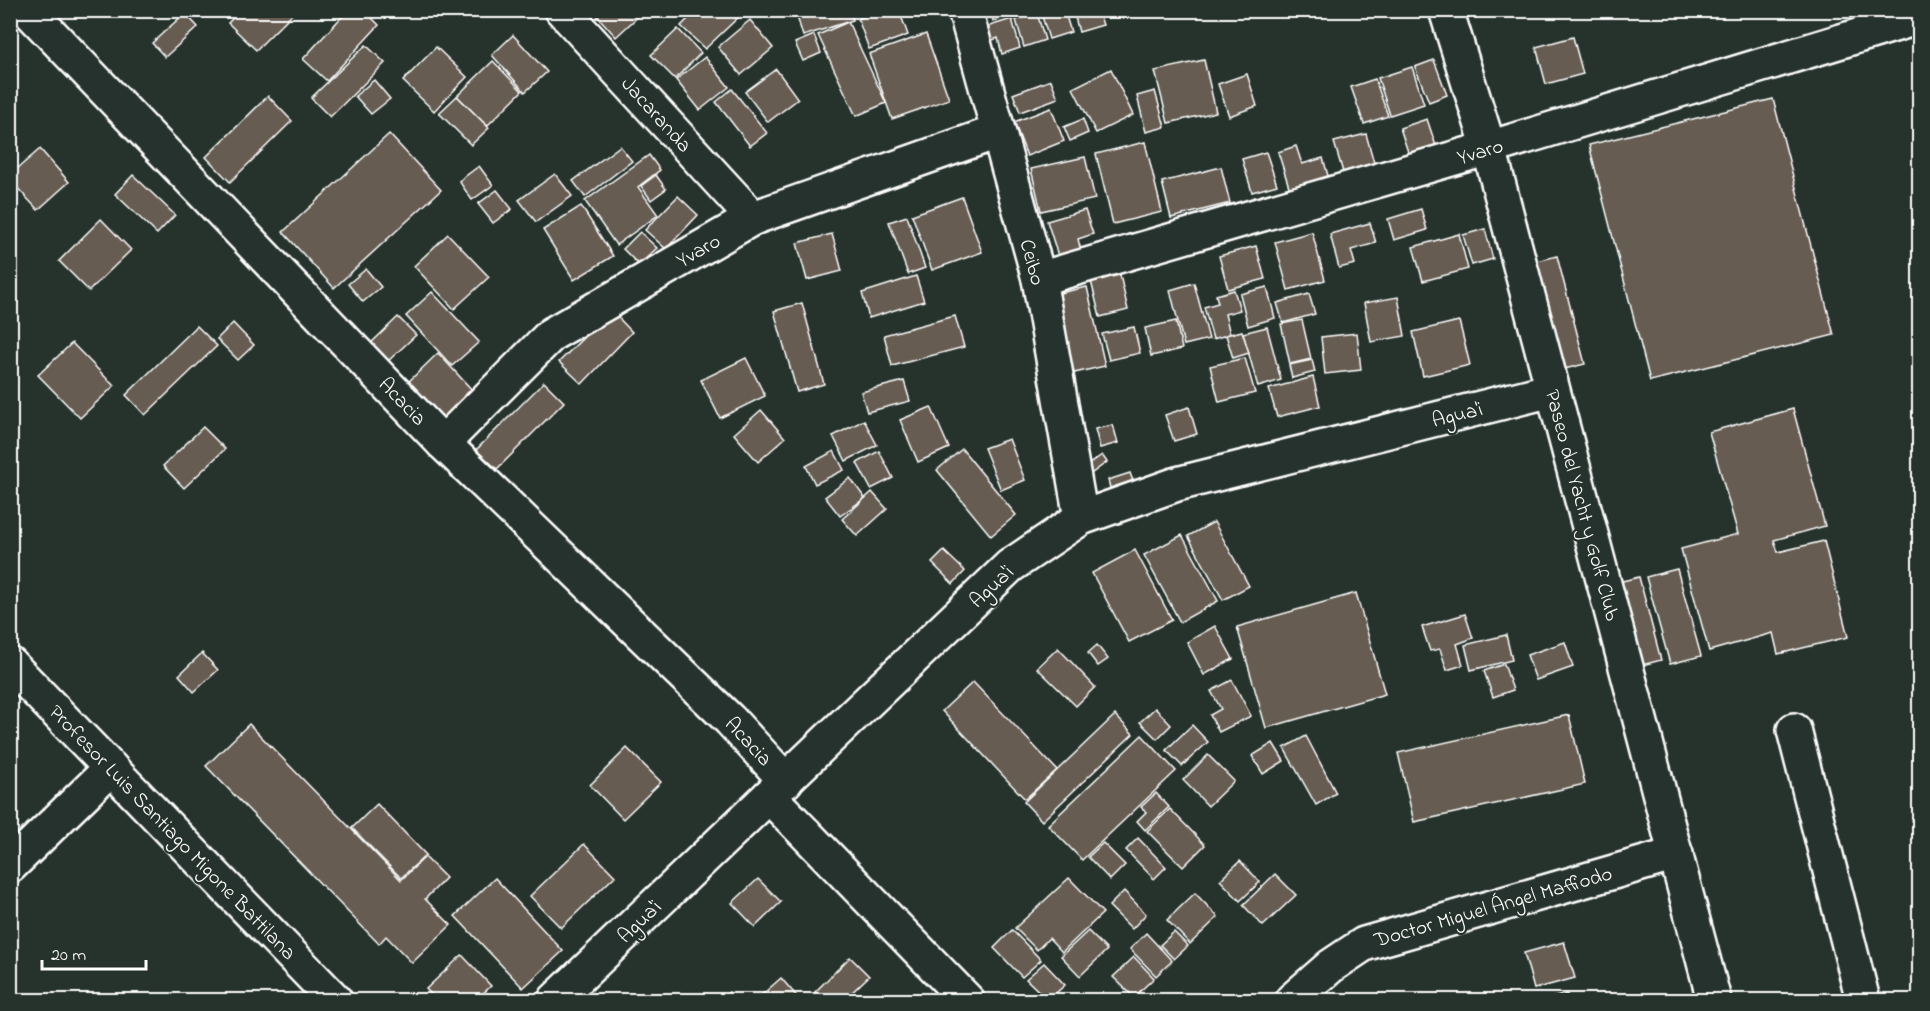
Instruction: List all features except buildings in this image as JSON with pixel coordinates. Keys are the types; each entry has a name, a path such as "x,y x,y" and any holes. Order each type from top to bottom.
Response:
{"street":[{"name":"Acacia","path":"28,10 443,443 730,720 778,789 967,1000"},
{"name":"Jacaranda","path":"562,10 753,218"},
{"name":"Ceibo","path":"965,10 1039,279 1081,518"},
{"name":"Paseo del Yacht y Golf Club","path":"1446,10 1489,148 1714,1000"},
{"name":"Yvaro","path":"1039,279 1489,148 1920,17"},
{"name":"Yvaro","path":"443,443 552,334 753,218 997,132"},
{"name":"Agua'i","path":"555,1000 1010,566 1081,518 1177,484 1552,390"},
{"name":"Profesor Luis Santiago Migone Battilana","path":"10,664 335,1000"},
{"path":"1794,730 1863,1000"},
{"path":"10,866 111,768"},
{"name":"Doctor Miguel Ángel Maffiodo","path":"1292,1000 1331,966 1364,944 1676,854"}]}
